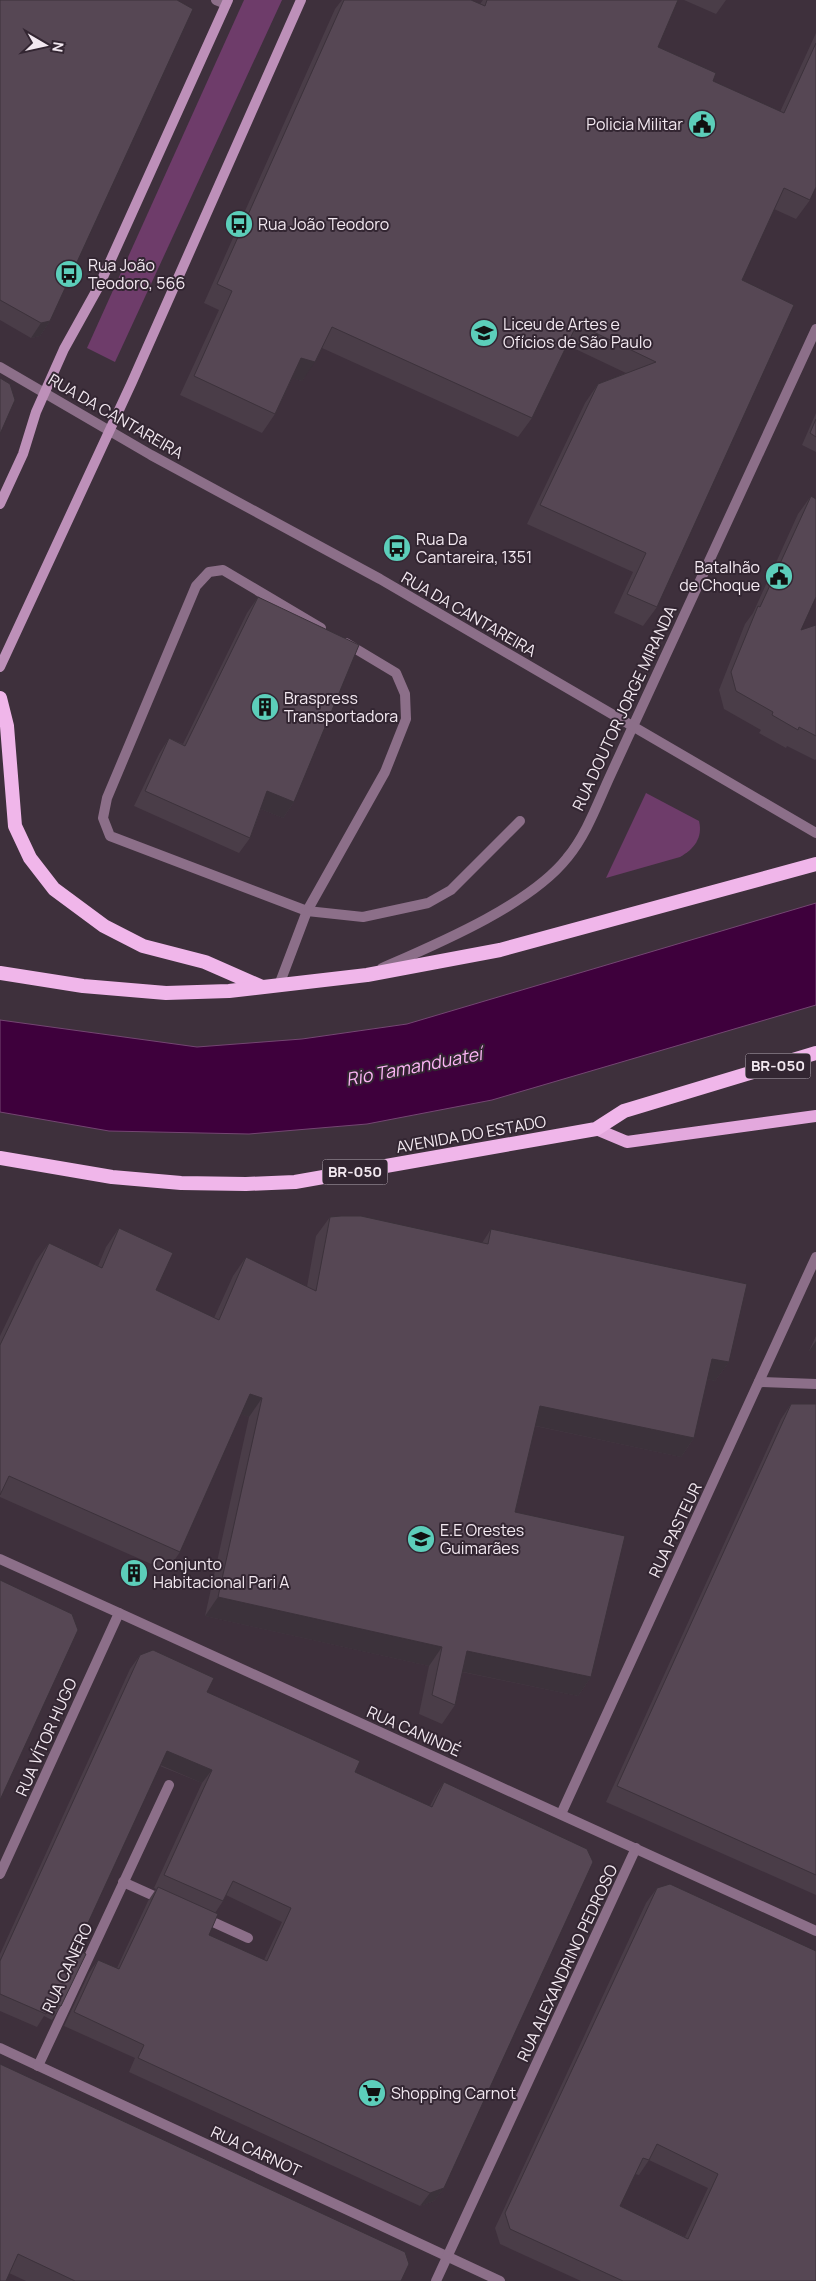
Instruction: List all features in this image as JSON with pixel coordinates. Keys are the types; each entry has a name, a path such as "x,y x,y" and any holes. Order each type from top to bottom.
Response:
{"highway":[{"path":"0,698 7,726 15,826 30,858 54,889 104,926 142,946 205,962 262,987"},
{"path":"0,973 82,986 166,993 229,991 367,975 500,950 816,864"},
{"name":"AVENIDA DO ESTADO","path":"0,1158 112,1177 181,1183 246,1184 295,1182 596,1129 624,1111 816,1054"}],"main road":[{"path":"0,667 110,430 300,0"},
{"path":"0,504 23,454 36,412 64,349 99,286 229,1"},
{"path":"596,1129 627,1142 816,1116"}],"street":[{"path":"216,0 229,1"},
{"name":"RUA DOUTOR JORGE MIRANDA","path":"367,975 496,912 536,888 556,872 580,839 816,329"},
{"name":"RUA DA CANTAREIRA","path":"0,367 45,394 380,580 816,833"},
{"path":"279,985 307,911 385,772 406,719 405,694 396,673 224,570 209,572 196,586 106,798 103,818 110,836 307,911 364,918 428,903 451,890 520,821"},
{"name":"RUA PASTEUR","path":"561,1814 816,1258"},
{"path":"759,1382 816,1384"},
{"name":"RUA CANINDÉ","path":"0,1559 816,1931"},
{"name":"RUA VÍTOR HUGO","path":"0,1874 118,1613"},
{"name":"RUA CANERO","path":"38,2066 169,1785"},
{"name":"RUA ALEXANDRINO PEDROSO","path":"436,2281 636,1848"},
{"path":"123,1882 177,1906"},
{"path":"195,1914 248,1938"},
{"name":"RUA CARNOT","path":"0,2048 500,2281"}],"shaded area":[{"path":"244,0 282,0 115,362 87,348"},
{"path":"646,793 699,821 700,833 698,838 693,847 680,857 606,878"}],"water":[{"name":"Rio Tamanduateí","path":"816,903 816,1005 492,1100 367,1124 249,1134 109,1131 0,1112 0,1020 197,1047 302,1039 407,1024"}],"building":[{"path":"0,0 177,0 193,9 50,321 41,323 0,300"},
{"name":"Liceu de Artes e Ofícios de São Paulo","path":"344,0 471,0 485,6 487,0 678,0 658,47 716,73 713,81 784,113 816,43 816,187 810,200 784,188 742,280 794,305 657,607 627,594 646,553 540,505 598,384 656,362 577,324 532,418 332,327 315,362 301,358 275,414 194,376 232,291 217,284"},
{"path":"0,378 10,384 15,400 0,434"},
{"path":"816,419 816,437 810,433"},
{"path":"811,496 816,499 816,597 801,630 816,625 816,736 799,727 798,730 772,715 773,712 736,691 731,672 758,606 760,607"},
{"name":"Braspress Transportadora","path":"258,597 359,645 294,802 267,791 250,838 145,791 169,738 185,746"},
{"path":"361,1216 488,1244 491,1229 747,1284 729,1362 712,1359 694,1438 540,1406 515,1512 625,1536 591,1677 467,1651 455,1705 432,1695 442,1647 218,1597 262,1398 250,1394 180,1552 9,1476 0,1495 0,1345 49,1243 102,1268 119,1228 173,1253 156,1290 219,1320 246,1257 316,1291 330,1217"},
{"path":"791,1404 816,1404 816,1875 617,1786"},
{"path":"0,1580 72,1614 78,1630 0,1800"},
{"path":"153,1650 214,1678 207,1692 360,1761 355,1772 432,1807 444,1782 587,1849 593,1862 444,2188 430,2193 138,2058 144,2045 74,2012 98,1960 119,1969 158,1887 218,1914 209,1935 267,1961 291,1908 233,1881 223,1901 164,1875 212,1770 167,1751 76,1949 86,1954 61,2006 52,2002 46,2014 0,1994 0,1961 140,1655"},
{"path":"670,1884 816,1951 816,2281 623,2281 510,2229 505,2213 657,1888","holes":["657,2144 718,2174 688,2239 620,2206 643,2158 649,2160"]},
{"path":"0,2064 405,2252 409,2264 401,2281 75,2281 18,2254 6,2281 0,2281"}],"place":[{"name":"Policia Militar","path":"702,124"},
{"name":"Rua João Teodoro","path":"239,224"},
{"name":"Rua João Teodoro, 566","path":"69,274"},
{"name":"Liceu de Artes e Ofícios de São Paulo","path":"484,333"},
{"name":"Rua Da Cantareira, 1351","path":"397,548"},
{"name":"Batalhão de Choque","path":"779,576"},
{"name":"Braspress Transportadora","path":"265,707"},
{"name":"E.E Orestes Guimarães","path":"421,1539"},
{"name":"Conjunto Habitacional Pari A","path":"134,1573"},
{"name":"Shopping Carnot","path":"372,2093"}]}
